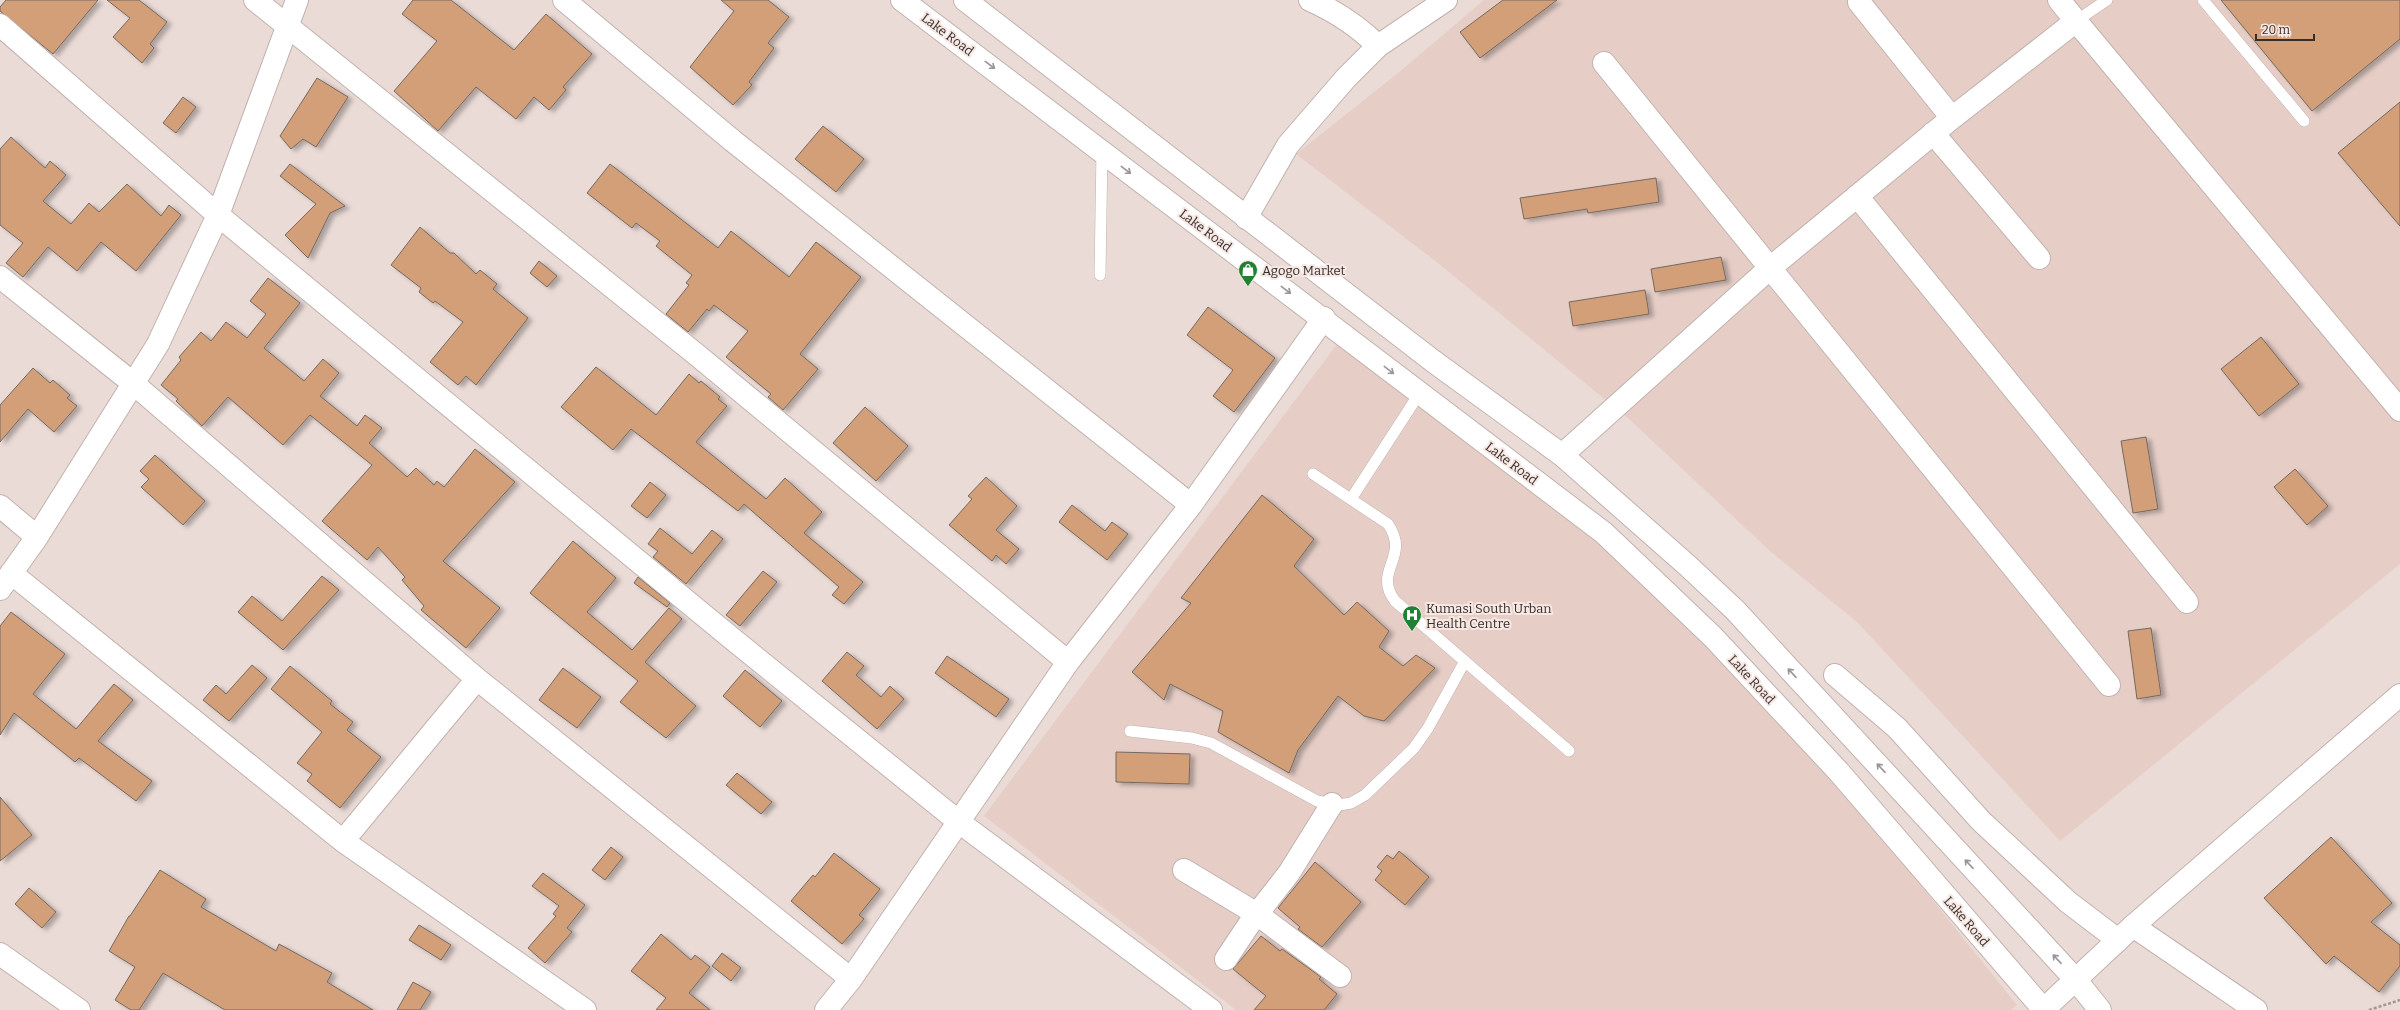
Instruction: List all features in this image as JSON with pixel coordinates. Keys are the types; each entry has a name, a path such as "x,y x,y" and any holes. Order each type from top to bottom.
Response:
{"street":[{"path":"255,0 697,355 1068,662"},
{"path":"297,0 218,215 158,344 37,537 5,581 343,841 585,1010"},
{"path":"564,0 733,141 1192,505"},
{"name":"Lake Road","path":"902,0 1324,318 1419,394 1604,533 1713,637 1838,772 2043,1010"},
{"path":"966,0 1246,218 1348,294 1433,361 1562,455 1688,566 1734,610 2075,979 2100,1010"},
{"path":"1310,0 1341,15 1360,28 1378,46"},
{"path":"1246,218 1288,145 1346,78 1378,46 1446,0"},
{"path":"2059,0 2400,410"},
{"path":"1859,2 1952,118"},
{"path":"1562,455 1770,268 1952,118 2076,22"},
{"path":"0,25 218,215 959,822 1211,1010"},
{"path":"1604,63 2109,685"},
{"path":"1933,134 2039,258"},
{"path":"1857,196 2187,602"},
{"path":"0,277 134,384 477,679 851,980"},
{"path":"826,1010 851,980 1068,662 1192,505 1324,318"},
{"path":"0,506 37,537"},
{"path":"1835,675 1897,728 1981,821 2068,902 2125,933 2256,1010"},
{"path":"343,841 477,679"},
{"path":"2043,1010 2125,933 2400,695"},
{"path":"1226,959 1288,873 1332,804"},
{"path":"1184,870 1257,914 1340,976"},
{"path":"0,954 79,1010"}],"lane":[{"path":"2076,22 2107,0"},
{"path":"2203,0 2304,121"},
{"path":"1100,275 1102,151"},
{"path":"1350,499 1419,394"},
{"path":"1313,474 1388,524 1396,536 1397,545 1387,578 1389,593 1395,601 1569,751"},
{"path":"1130,731 1185,737 1211,743 1317,801 1332,804 1350,803 1364,795 1414,748 1428,728 1465,661"}],"path":[{"path":"2369,1010 2400,1000"}],"shaded area":[{"path":"1484,0 2400,0 2400,564 2060,841 1857,622 1771,552 1629,419 1439,264 1296,154 1398,73"},
{"name":"Kumasi South Urban Health Centre","path":"1337,344 1627,556 1779,709 2017,1005 2011,1010 1236,1010 984,816"}],"building":[{"path":"6,0 98,0 53,54 0,11 0,7"},
{"path":"107,0 139,0 167,22 150,44 154,48 142,63 113,37 130,18"},
{"path":"413,0 451,0 514,50 546,14 592,54 563,87 566,90 549,110 534,97 516,119 476,87 438,131 394,91 437,41 402,14"},
{"path":"721,0 768,0 789,17 768,43 774,48 749,82 752,85 733,105 690,67 734,11"},
{"path":"1503,0 1557,0 1480,58 1460,32"},
{"path":"2221,0 2400,0 2400,39 2312,111"},
{"path":"317,78 348,97 316,147 303,139 291,149 280,136"},
{"path":"183,97 196,107 176,133 163,123"},
{"path":"2400,102 2400,226 2338,153"},
{"path":"823,126 864,159 836,192 795,159"},
{"path":"11,137 45,168 50,161 66,175 43,201 71,224 89,203 99,212 127,184 161,216 169,205 181,215 136,271 101,242 77,271 48,247 23,277 6,263 23,243 0,225 0,149"},
{"path":"290,164 345,206 330,213 308,258 285,235 316,204 280,176"},
{"path":"610,164 718,248 731,231 789,277 816,242 861,277 800,354 818,369 783,410 768,397 771,394 726,357 748,331 714,305 709,311 707,309 688,332 666,314 689,285 686,283 692,275 656,246 660,241 636,223 632,228 587,193"},
{"path":"1656,178 1659,202 1588,213 1587,209 1524,219 1520,198"},
{"path":"420,227 450,253 454,253 476,274 480,270 497,284 493,289 528,318 476,385 466,376 458,385 430,362 463,322 435,301 433,303 419,292 421,288 391,265"},
{"path":"1721,257 1726,280 1655,292 1651,269"},
{"path":"539,261 557,276 547,287 530,273"},
{"path":"268,278 300,303 264,348 304,381 323,359 339,373 320,396 357,426 365,415 382,428 369,443 407,477 416,468 434,485 437,481 444,487 475,449 515,482 443,561 500,608 466,648 421,610 424,606 402,580 405,577 378,547 367,560 322,521 372,465 310,415 283,445 228,397 202,426 176,401 178,399 161,385 181,360 179,357 201,332 211,341 226,322 247,338 266,314 250,301"},
{"path":"1645,290 1649,314 1573,326 1569,302"},
{"path":"1208,307 1275,358 1234,412 1213,396 1233,370 1187,335"},
{"path":"2261,337 2299,384 2259,416 2221,369"},
{"path":"596,367 656,415 689,374 699,383 701,381 720,397 718,399 727,406 696,442 766,499 785,478 822,512 804,533 863,582 844,604 832,595 839,587 744,504 738,511 631,429 613,450 561,407"},
{"path":"33,368 50,383 53,380 70,395 67,398 77,406 54,432 28,409 0,442 0,405"},
{"path":"865,407 908,446 876,481 833,443"},
{"path":"2146,437 2158,509 2133,513 2121,441"},
{"path":"155,455 205,501 183,525 141,487 149,479 140,471"},
{"path":"2295,469 2328,506 2307,525 2274,487"},
{"path":"986,477 1017,506 996,530 1019,549 1006,564 996,555 992,561 949,525 972,499 968,496"},
{"path":"650,482 666,495 647,518 631,506"},
{"path":"1262,495 1314,539 1294,566 1344,615 1357,602 1389,631 1379,647 1403,666 1416,655 1435,668 1384,721 1364,716 1338,696 1298,750 1289,773 1218,732 1223,711 1170,684 1164,700 1132,672 1191,603 1181,598"},
{"path":"1072,505 1105,531 1112,522 1128,534 1107,560 1059,522"},
{"path":"660,528 692,554 712,530 723,539 686,584 653,557 658,551 648,544"},
{"path":"573,541 616,578 587,612 632,650 669,608 682,619 645,662 696,706 666,738 620,702 638,681 530,593"},
{"path":"763,571 777,582 740,626 726,615"},
{"path":"322,576 339,590 283,650 238,612 252,596 282,621"},
{"path":"638,577 670,603 667,607 634,583"},
{"path":"11,612 65,654 33,694 76,729 114,684 133,700 98,741 152,781 136,801 79,758 75,762 14,713 0,735 0,626"},
{"path":"2151,628 2161,695 2137,699 2128,631"},
{"path":"847,652 864,666 856,675 881,697 890,686 904,699 877,729 822,681"},
{"path":"947,656 1009,699 996,717 935,673"},
{"path":"252,665 267,678 229,721 203,700 216,685 226,694"},
{"path":"290,666 332,701 330,704 353,722 347,730 381,757 340,808 307,781 312,774 297,763 322,732 271,689"},
{"path":"563,668 601,697 577,728 539,700"},
{"path":"745,670 782,701 760,727 723,696"},
{"path":"1116,752 1190,754 1189,784 1116,782"},
{"path":"737,773 772,802 761,814 726,785"},
{"path":"0,797 32,835 0,861"},
{"path":"2331,837 2392,903 2371,922 2400,945 2400,966 2379,992 2334,956 2326,964 2264,898"},
{"path":"611,847 623,857 605,880 592,870"},
{"path":"1399,851 1429,877 1405,905 1375,880 1382,871 1377,867 1387,855 1393,859"},
{"path":"834,853 880,889 859,915 864,919 842,944 791,901 813,875 815,877"},
{"path":"1315,862 1361,902 1322,947 1298,929 1300,927 1278,908"},
{"path":"160,870 206,899 201,907 276,951 279,944 332,973 327,982 373,1010 225,1010 163,973 139,1010 131,1010 115,1000 135,967 109,951 129,916"},
{"path":"543,873 585,905 567,928 572,932 545,963 528,948 556,916 553,914 559,906 532,886"},
{"path":"29,888 56,912 42,928 15,904"},
{"path":"419,925 451,945 441,960 409,940"},
{"path":"661,934 691,960 695,955 710,967 689,993 710,1010 656,1010 666,998 631,971"},
{"path":"1261,936 1280,951 1282,949 1321,977 1319,979 1337,994 1324,1010 1254,1010 1266,996 1233,969"},
{"path":"722,953 741,968 731,981 712,966"},
{"path":"413,982 431,992 420,1010 397,1010"}],"place":[{"name":"Agogo Market","path":"1248,287"},
{"name":"Kumasi South Urban Health Centre","path":"1412,632"}]}
